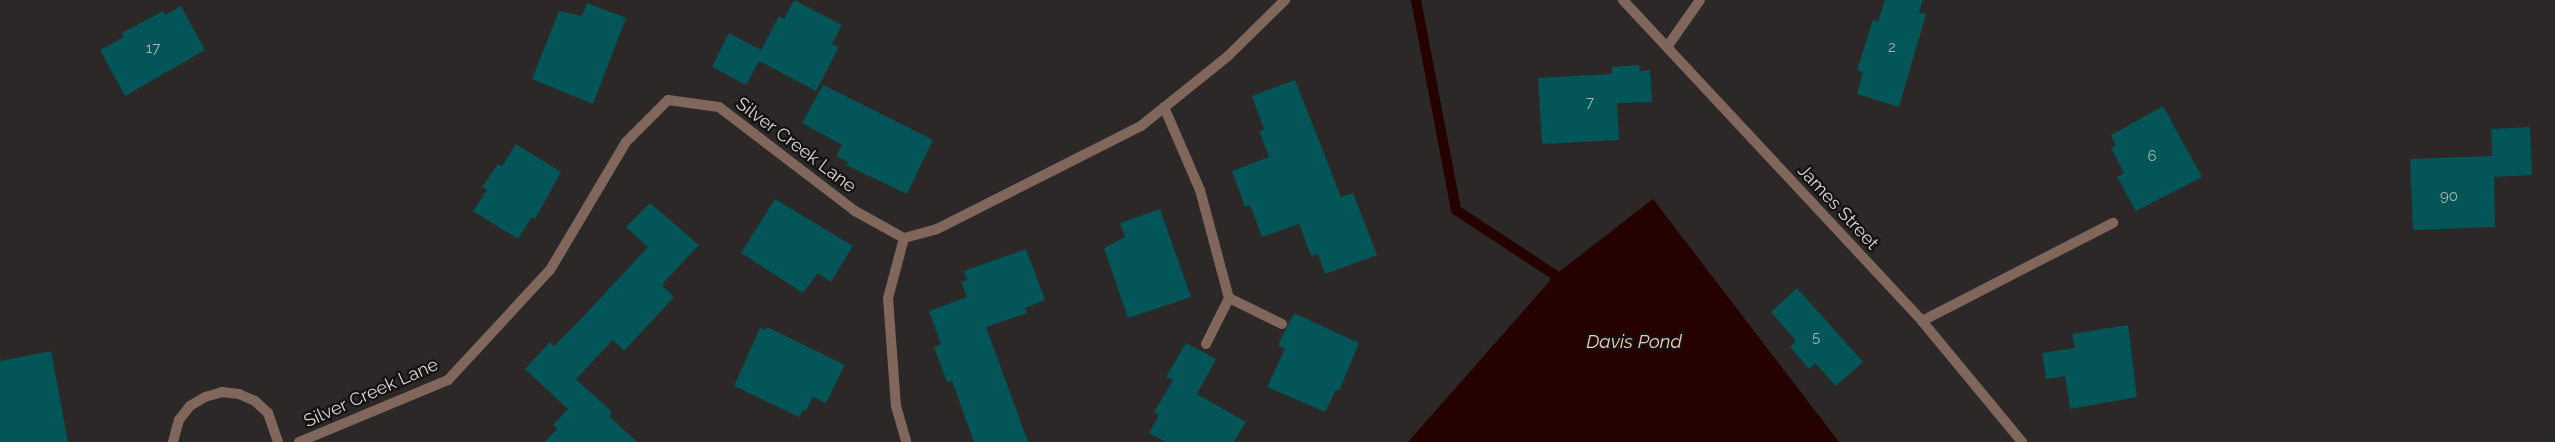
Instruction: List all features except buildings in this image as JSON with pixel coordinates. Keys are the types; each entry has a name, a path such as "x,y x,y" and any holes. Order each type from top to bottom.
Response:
{"street":[{"path":"906,442 896,406 888,298 904,238 937,229 1141,126 1228,56 1285,0"},
{"name":"James Street","path":"1623,0 1922,321 2022,442"},
{"path":"1667,47 1700,0"},
{"name":"Silver Creek Lane","path":"299,442 448,380 550,270 626,142 668,100 719,107 855,211 904,238"},
{"path":"1164,107 1200,190 1229,298 1206,344"},
{"path":"1922,321 2113,223"},
{"path":"1229,298 1282,324"},
{"path":"173,442 179,420 190,406 205,396 222,392 239,394 255,401 268,413 278,442"}],"water":[{"name":"Davis Pond","path":"1653,199 1839,442 1408,442 1555,275"}],"waterway":[{"path":"1416,0 1456,210 1555,275 1554,287"}]}
